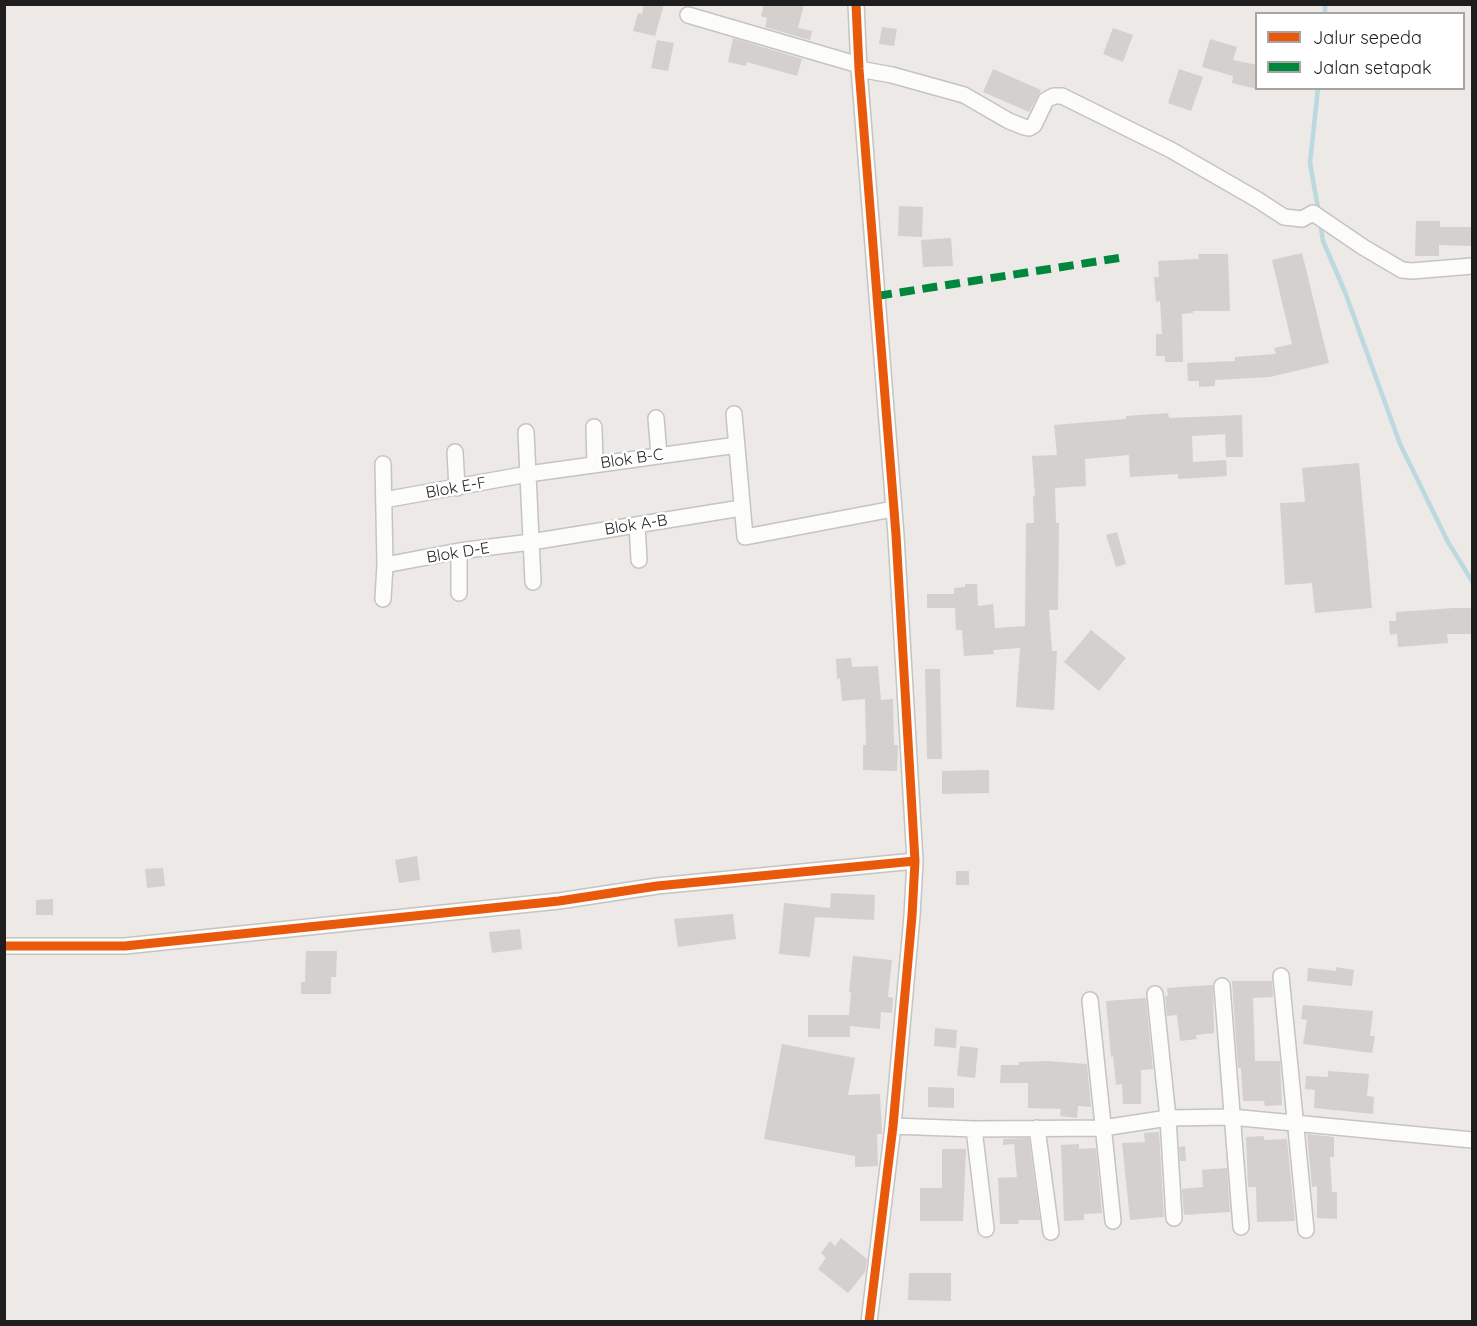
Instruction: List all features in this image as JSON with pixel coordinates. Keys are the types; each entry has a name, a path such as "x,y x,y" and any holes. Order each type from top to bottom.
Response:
{"street":[{"path":"856,4 903,637 915,861 893,1126 869,1322"},
{"path":"688,15 859,67 964,95 1024,127 1029,128 1034,124 1046,100 1054,96 1062,96 1171,150 1284,217 1302,219 1320,217 1363,247 1402,270 1473,266"},
{"path":"734,414 745,537 893,509"},
{"path":"656,418 659,455"},
{"path":"594,427 595,464"},
{"path":"526,432 533,582"},
{"name":"Blok B-C","path":"528,474 737,445"},
{"path":"455,452 457,488"},
{"path":"383,464 386,565 383,599"},
{"name":"Blok E-F","path":"384,500 528,474"},
{"name":"Blok A-B","path":"531,542 741,508"},
{"path":"636,525 639,560"},
{"name":"Blok D-E","path":"386,565 459,551 531,542"},
{"path":"459,551 459,593"},
{"path":"4,946 125,946 559,901 657,886 915,861"},
{"path":"1281,976 1306,1230"},
{"path":"1222,986 1241,1227"},
{"path":"1155,994 1168,1118 1174,1218"},
{"path":"1090,1000 1113,1221"},
{"path":"893,1126 974,1129 1103,1128 1168,1118 1231,1117 1473,1140"},
{"path":"1037,1128 1051,1232"},
{"path":"974,1129 986,1228"}],"building":[{"path":"644,4 664,4 655,36 633,31 638,13 642,14"},
{"path":"764,4 804,4 798,28 812,31 810,40 765,27 767,18 761,16"},
{"path":"882,27 897,29 894,46 879,44"},
{"path":"1113,28 1133,35 1123,62 1103,54"},
{"path":"733,38 802,59 797,76 747,62 746,66 728,62"},
{"path":"1210,39 1237,47 1233,60 1255,65 1255,89 1232,83 1233,76 1202,67"},
{"path":"657,40 674,43 668,71 651,68"},
{"path":"993,69 1041,90 1029,112 983,92"},
{"path":"1179,69 1203,77 1191,111 1168,103"},
{"path":"899,206 923,207 922,237 898,236"},
{"path":"1416,221 1440,221 1440,227 1473,227 1473,246 1439,245 1439,256 1415,256"},
{"path":"951,238 953,266 923,267 921,240"},
{"path":"1302,253 1329,363 1270,377 1215,380 1215,386 1199,387 1199,381 1188,381 1187,363 1235,361 1235,357 1276,354 1274,348 1292,344 1272,260"},
{"path":"1198,254 1228,254 1230,311 1193,311 1193,313 1182,314 1183,362 1165,362 1165,356 1156,356 1156,334 1162,334 1160,301 1156,302 1154,277 1159,277 1158,261 1199,259"},
{"path":"1168,413 1169,418 1242,415 1243,457 1226,457 1225,434 1192,436 1193,462 1226,460 1227,476 1178,479 1178,474 1130,477 1129,455 1085,459 1086,486 1055,488 1056,523 1059,523 1058,610 1049,610 1052,651 1057,651 1054,710 1016,707 1020,648 993,650 994,654 964,656 962,630 956,630 955,608 927,608 927,594 954,594 954,588 965,587 965,584 977,584 978,606 993,604 995,628 1025,626 1026,523 1034,523 1033,496 1035,496 1032,456 1057,455 1054,425"},
{"path":"1359,463 1372,608 1315,613 1312,583 1285,585 1280,503 1305,502 1302,468"},
{"path":"1117,532 1126,564 1116,567 1106,535"},
{"path":"1472,608 1472,634 1447,634 1448,643 1398,647 1397,634 1390,635 1389,621 1396,621 1396,612"},
{"path":"1091,630 1126,658 1099,691 1064,662"},
{"path":"851,658 852,667 878,666 881,700 893,699 894,745 898,745 897,771 863,770 863,745 866,745 865,699 842,701 840,678 837,679 836,659"},
{"path":"925,669 940,669 942,759 927,759"},
{"path":"989,770 989,793 942,794 942,771"},
{"path":"417,856 420,880 399,883 395,860"},
{"path":"163,868 165,886 147,888 145,869"},
{"path":"956,871 969,871 969,885 956,885"},
{"path":"831,893 875,895 874,920 815,917 810,957 779,954 784,903 830,908"},
{"path":"53,899 53,915 36,915 36,900"},
{"path":"733,914 736,939 678,947 674,919"},
{"path":"520,929 522,949 492,953 489,932"},
{"path":"306,951 337,951 336,977 331,977 331,994 301,994 301,982 305,982"},
{"path":"853,956 892,960 888,997 893,998 892,1013 881,1012 880,1029 850,1026 850,1037 808,1037 808,1015 849,1015"},
{"path":"1336,967 1354,970 1352,986 1307,981 1308,968 1336,971"},
{"path":"1232,981 1272,981 1273,997 1253,998 1255,1061 1280,1061 1282,1105 1265,1106 1264,1101 1243,1101 1241,1068 1238,1068"},
{"path":"1213,985 1214,1033 1196,1035 1197,1039 1180,1041 1177,1015 1167,1016 1165,996 1168,996 1167,988"},
{"path":"1146,998 1153,1069 1141,1070 1141,1104 1123,1104 1122,1084 1116,1085 1113,1056 1111,1057 1106,1001"},
{"path":"1303,1005 1373,1011 1370,1036 1375,1036 1372,1053 1303,1044 1307,1020 1301,1019"},
{"path":"935,1028 957,1030 956,1048 934,1046"},
{"path":"782,1044 855,1058 848,1095 880,1094 882,1134 877,1134 878,1166 855,1167 855,1156 764,1139"},
{"path":"960,1046 978,1048 975,1078 957,1076"},
{"path":"1048,1061 1087,1064 1091,1107 1078,1106 1077,1118 1060,1116 1061,1109 1028,1108 1028,1083 1000,1083 1001,1065"},
{"path":"1328,1071 1369,1074 1367,1096 1374,1097 1373,1114 1314,1108 1315,1090 1305,1089 1306,1076 1328,1077"},
{"path":"928,1087 954,1088 954,1108 928,1107"},
{"path":"1159,1132 1164,1217 1130,1220 1122,1143 1145,1142 1144,1133"},
{"path":"1307,1134 1334,1137 1334,1157 1330,1157 1332,1192 1337,1192 1337,1219 1317,1218 1317,1186 1312,1187"},
{"path":"1264,1136 1264,1140 1287,1139 1295,1221 1257,1222 1256,1187 1248,1187 1246,1137"},
{"path":"1029,1138 1040,1220 1019,1220 1018,1224 1000,1224 998,1178 1017,1177 1014,1144 1003,1145 1003,1139"},
{"path":"1079,1144 1079,1149 1096,1148 1102,1213 1084,1214 1084,1220 1064,1221 1061,1145"},
{"path":"1185,1146 1186,1161 1180,1161 1179,1147"},
{"path":"942,1149 966,1149 963,1221 920,1221 920,1188 942,1188"},
{"path":"1227,1168 1230,1212 1184,1215 1182,1189 1203,1187 1202,1170"},
{"path":"841,1238 867,1259 865,1272 848,1293 818,1269 826,1258 821,1253 830,1241 835,1246"},
{"path":"909,1273 951,1273 951,1301 908,1300"}],"waterway":[{"path":"1325,4 1325,12"},
{"path":"1318,90 1310,163 1319,214"},
{"path":"1320,222 1323,241 1345,292 1400,444 1448,542 1472,581"}],"marked path":[{"path":"877,296 1119,258"}],"cycle path":[{"path":"856,4 859,69 896,535 915,861 893,1126 869,1322"},
{"path":"4,946 125,946 559,901 657,886 915,861"}]}
